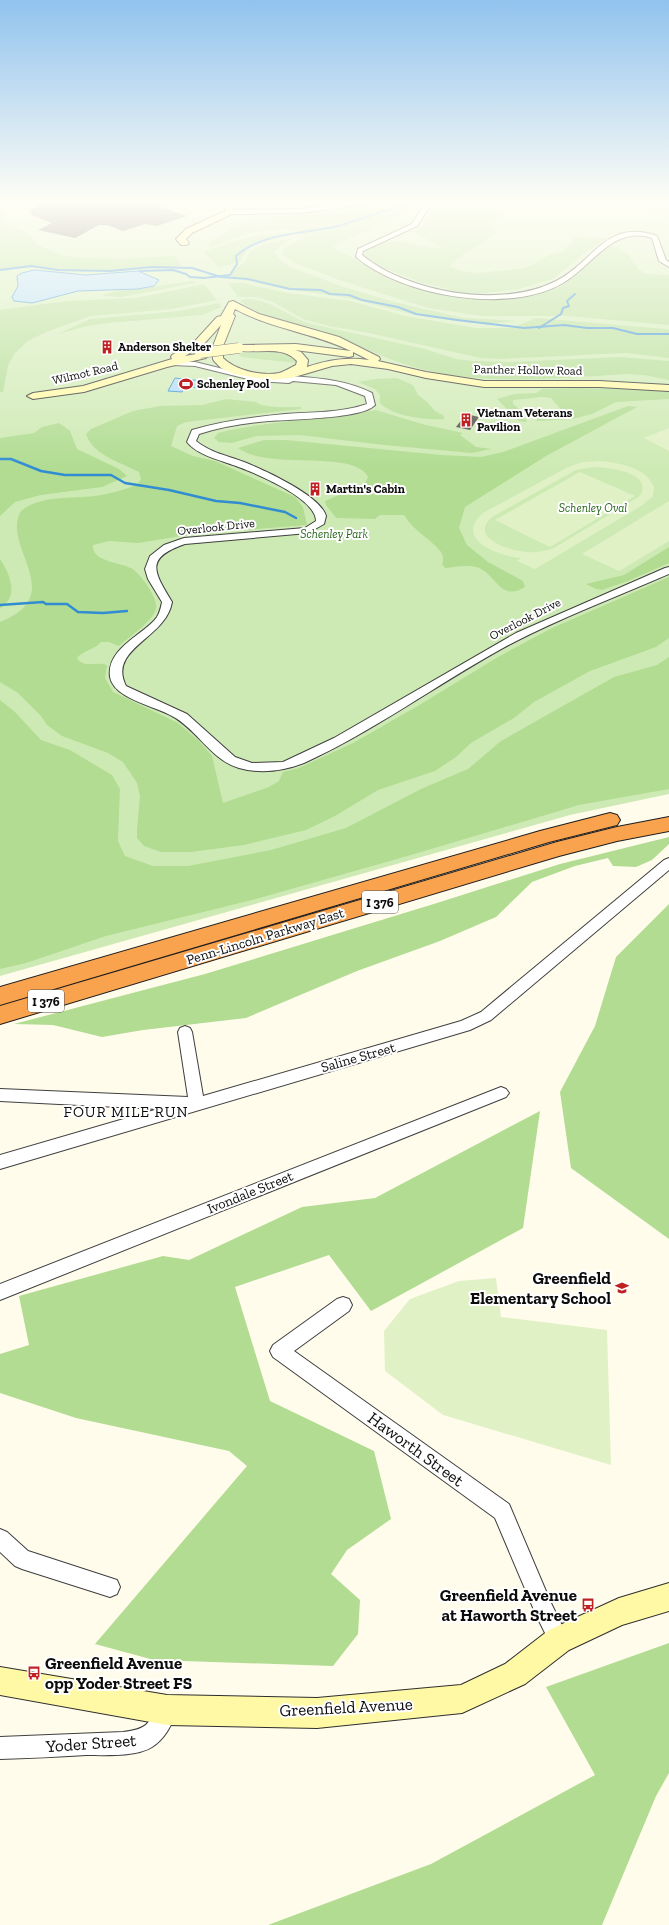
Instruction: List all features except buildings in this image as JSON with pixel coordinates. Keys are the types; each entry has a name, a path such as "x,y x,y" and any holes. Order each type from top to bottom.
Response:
{"highway":[{"name":"Penn-Lincoln Parkway East","path":"0,1015 90,979 547,836 608,820 669,809"},
{"name":"Penn-Lincoln Parkway East","path":"0,996 90,979 557,849 617,834 669,824"}],"main road":[{"path":"234,313 223,350 224,356 229,363 247,371 268,374 290,372 302,366 303,360 300,356 282,350"},
{"path":"234,313 229,319 217,351 218,359 232,369 244,374 279,377 341,361 380,363"},
{"path":"168,362 199,343 221,318 234,313 255,316 335,339 380,363"},
{"name":"Wilmot Road","path":"33,396 92,387 168,362 201,355 239,350 280,347 313,348 345,353 380,363"},
{"name":"Wilmot Road","path":"239,350 282,350 324,353 380,363"},
{"name":"Panther Hollow Road","path":"380,363 426,376 484,384 599,384 669,388"},
{"name":"Greenfield Avenue","path":"0,1681 167,1710 317,1713 462,1699 515,1674 559,1640 619,1612 669,1597"}],"street":[{"path":"435,290 462,296 499,296 537,290"},
{"name":"Overlook Drive","path":"168,362 195,364 256,379 336,381 356,387 369,395 371,405 356,412 263,418 213,426 195,432 191,442 198,449 234,461 271,478 306,499 320,513 321,522 308,530 190,540 161,550 154,558 150,569 153,579 167,602 166,610 161,619 124,653 118,661 114,676 121,688 128,693 169,710 194,725 220,754 230,760 252,767 291,764 340,740 519,635 568,612 669,570"},
{"name":"Overlook Drive","path":"279,377 302,380"},
{"name":"Saline Street","path":"0,1162 465,1026 486,1016 669,863"},
{"path":"0,1095 197,1104 185,1032"},
{"name":"Ivondale Street","path":"0,1292 501,1093"},
{"name":"Haworth Street","path":"343,1305 279,1351 502,1511 544,1610 559,1640"},
{"path":"0,1538 22,1559 110,1587"},
{"name":"Yoder Street","path":"0,1748 124,1743 144,1740 158,1729 167,1710"}],"green space":[{"name":"Schenley Park","path":"0,290 669,290 669,794 570,815 0,976"},
{"path":"159,290 122,297 102,295 117,291"},
{"path":"176,290 209,290 217,300 171,309 91,316 46,332 28,341 14,354 8,366 3,392 0,392 0,310 67,301 136,298"},
{"path":"233,290 274,290 350,301 405,316 475,328 512,328 536,318 666,329 669,330 669,358 626,353 500,359 480,358 365,332 329,326 303,319 271,301 255,297 238,297"},
{"path":"293,290 353,290 394,302 464,318 517,321 487,324 442,319 407,313 348,298"},
{"path":"370,290 423,290 434,293 477,298 499,297 548,290 669,290 669,325 568,316 482,316 428,308"},
{"path":"451,290 512,290 484,293 459,292"},
{"path":"245,299 262,301 307,323 425,349 456,359 511,362 620,357 669,361 669,380 644,375 628,374 546,379 491,379 437,373 410,366 377,354 345,339 323,331 258,312 240,301"},
{"path":"219,303 221,307 202,315 108,323 87,326 58,334 90,319 179,311"},
{"path":"277,352 291,354 296,357 296,363 241,357 239,353"},
{"path":"397,378 413,385 418,395 435,411 444,416 444,419 410,417 393,412 380,403 380,395 375,389 358,382"},
{"path":"579,388 669,391 669,399 616,402 592,414 572,419 537,421 536,418 560,415 563,412 551,398 541,397 513,400 513,404 518,408 527,421 525,422 519,421 497,399 514,394 536,393 542,389"},
{"path":"226,399 256,402 271,407 301,407 301,409 186,422 177,426 171,446 193,456 215,461 295,497 303,507 307,525 194,534 138,543 109,541 93,545 94,551 102,559 129,567 137,573 152,594 155,600 156,609 146,624 119,646 109,642 101,642 77,658 83,663 87,664 107,665 105,678 113,692 178,723 199,741 212,756 223,803 269,787 279,781 283,772 299,768 353,743 498,657 550,629 669,577 669,638 656,647 590,671 534,702 514,718 471,743 456,757 435,771 378,790 335,816 306,830 244,845 191,852 161,852 144,846 137,838 140,796 137,783 123,762 108,753 62,736 47,725 41,716 18,693 0,682 0,622 20,611 30,598 32,584 19,539 17,525 21,511 37,502 100,495 116,492 137,485 141,479 139,472 108,458 95,448 86,434 91,429 133,411 160,406 202,405"},
{"path":"628,406 637,407 546,456 465,507 459,528 467,545 488,562 523,581 525,587 517,591 505,590 479,568 466,566 445,568 442,564 443,558 441,552 412,526 404,515 380,515 375,519 336,518 326,505 325,501 339,495 357,493 364,485 368,477 360,469 346,464 269,458 252,455 238,448 264,440 286,440 441,455 481,457 503,452"},
{"path":"376,410 422,424 463,433 460,435 476,447 491,449 472,453 384,445 300,435 256,436 232,443 219,442 214,438 218,433 257,425"},
{"path":"59,423 70,431 77,449 119,469 127,476 102,487 41,495 15,502 0,516 0,438 34,433 42,427"},
{"path":"669,428 669,451 644,438"},
{"path":"600,461 631,467 645,475 650,480 654,487 653,496 641,506 535,569 517,561 521,558 512,557 491,550 482,545 476,539 473,531 475,523 483,513 568,467 583,462","holes":["593,467 618,470 635,476 641,481 643,488 640,496 554,548 540,552 526,552 511,549 494,542 488,537 485,531 486,524 492,517 576,470"]},
{"name":"Schenley Oval","path":"580,472 635,496 550,547 495,520"},
{"path":"669,501 669,541 619,571 582,554"},
{"path":"669,547 669,563 628,581 602,590 586,584 624,575"},
{"path":"0,559 8,573 12,590 8,600 0,609"},
{"path":"669,657 669,789 579,805 256,899 106,936 26,963 0,969 0,700 15,712 41,740 70,750 112,775 120,789 118,841 125,856 153,866 188,866 271,850 346,828 421,789 468,769 501,741 614,677 657,665"},
{"path":"669,837 669,844 652,860 636,867 613,866 608,858 575,866 532,882 496,917 440,941 357,971 246,1018 143,1030 102,1037 53,1025 14,1024 205,974 560,864"},
{"path":"669,904 669,1239 571,1168 560,1092 595,1026 616,957"},
{"path":"540,1111 523,1228 371,1311 329,1255 235,1287 270,1401 374,1451 391,1519 347,1550 331,1574 360,1600 358,1634 333,1666 154,1660 95,1644 247,1466 229,1451 76,1418 0,1393 0,1354 29,1345 19,1296 163,1256 189,1260 302,1207 375,1198"},
{"path":"496,1278 501,1317 607,1330 611,1465 443,1415 385,1371 384,1331 410,1299 459,1281"},
{"path":"669,1643 669,1773 656,1796 602,1925 268,1925 431,1864 595,1775 546,1687"}],"water":[{"path":"16,290 113,290 78,291 32,303 14,301 12,297"},
{"name":"Schenley Pool","path":"175,378 203,381 199,388 184,386 182,392 168,391"}],"waterway":[{"path":"316,290 321,290 330,294 349,295 362,300 398,307 416,314 524,328 541,327"},
{"path":"541,327 561,314 563,308 569,306 567,301 575,294"},
{"path":"541,327 564,325 587,328 613,328 637,334 669,334"},
{"path":"0,459 11,459 41,471 65,475 111,475 125,483 169,490 216,501 240,503 285,512 296,518"},
{"path":"0,605 43,602 46,604 67,604 78,612 103,613 127,611"}],"place":[{"name":"Anderson Shelter","path":"107,347"},
{"name":"Schenley Pool","path":"186,384"},
{"name":"Vietnam Veterans Pavilion","path":"466,420"},
{"name":"Martin's Cabin","path":"315,489"},
{"name":"Greenfield Elementary School","path":"622,1288"},
{"name":"Greenfield Avenue at Haworth Street","path":"588,1605"},
{"name":"Greenfield Avenue opp Yoder Street FS","path":"34,1673"}],"district":[{"name":"FOUR MILE RUN","path":"126,1112"}]}
